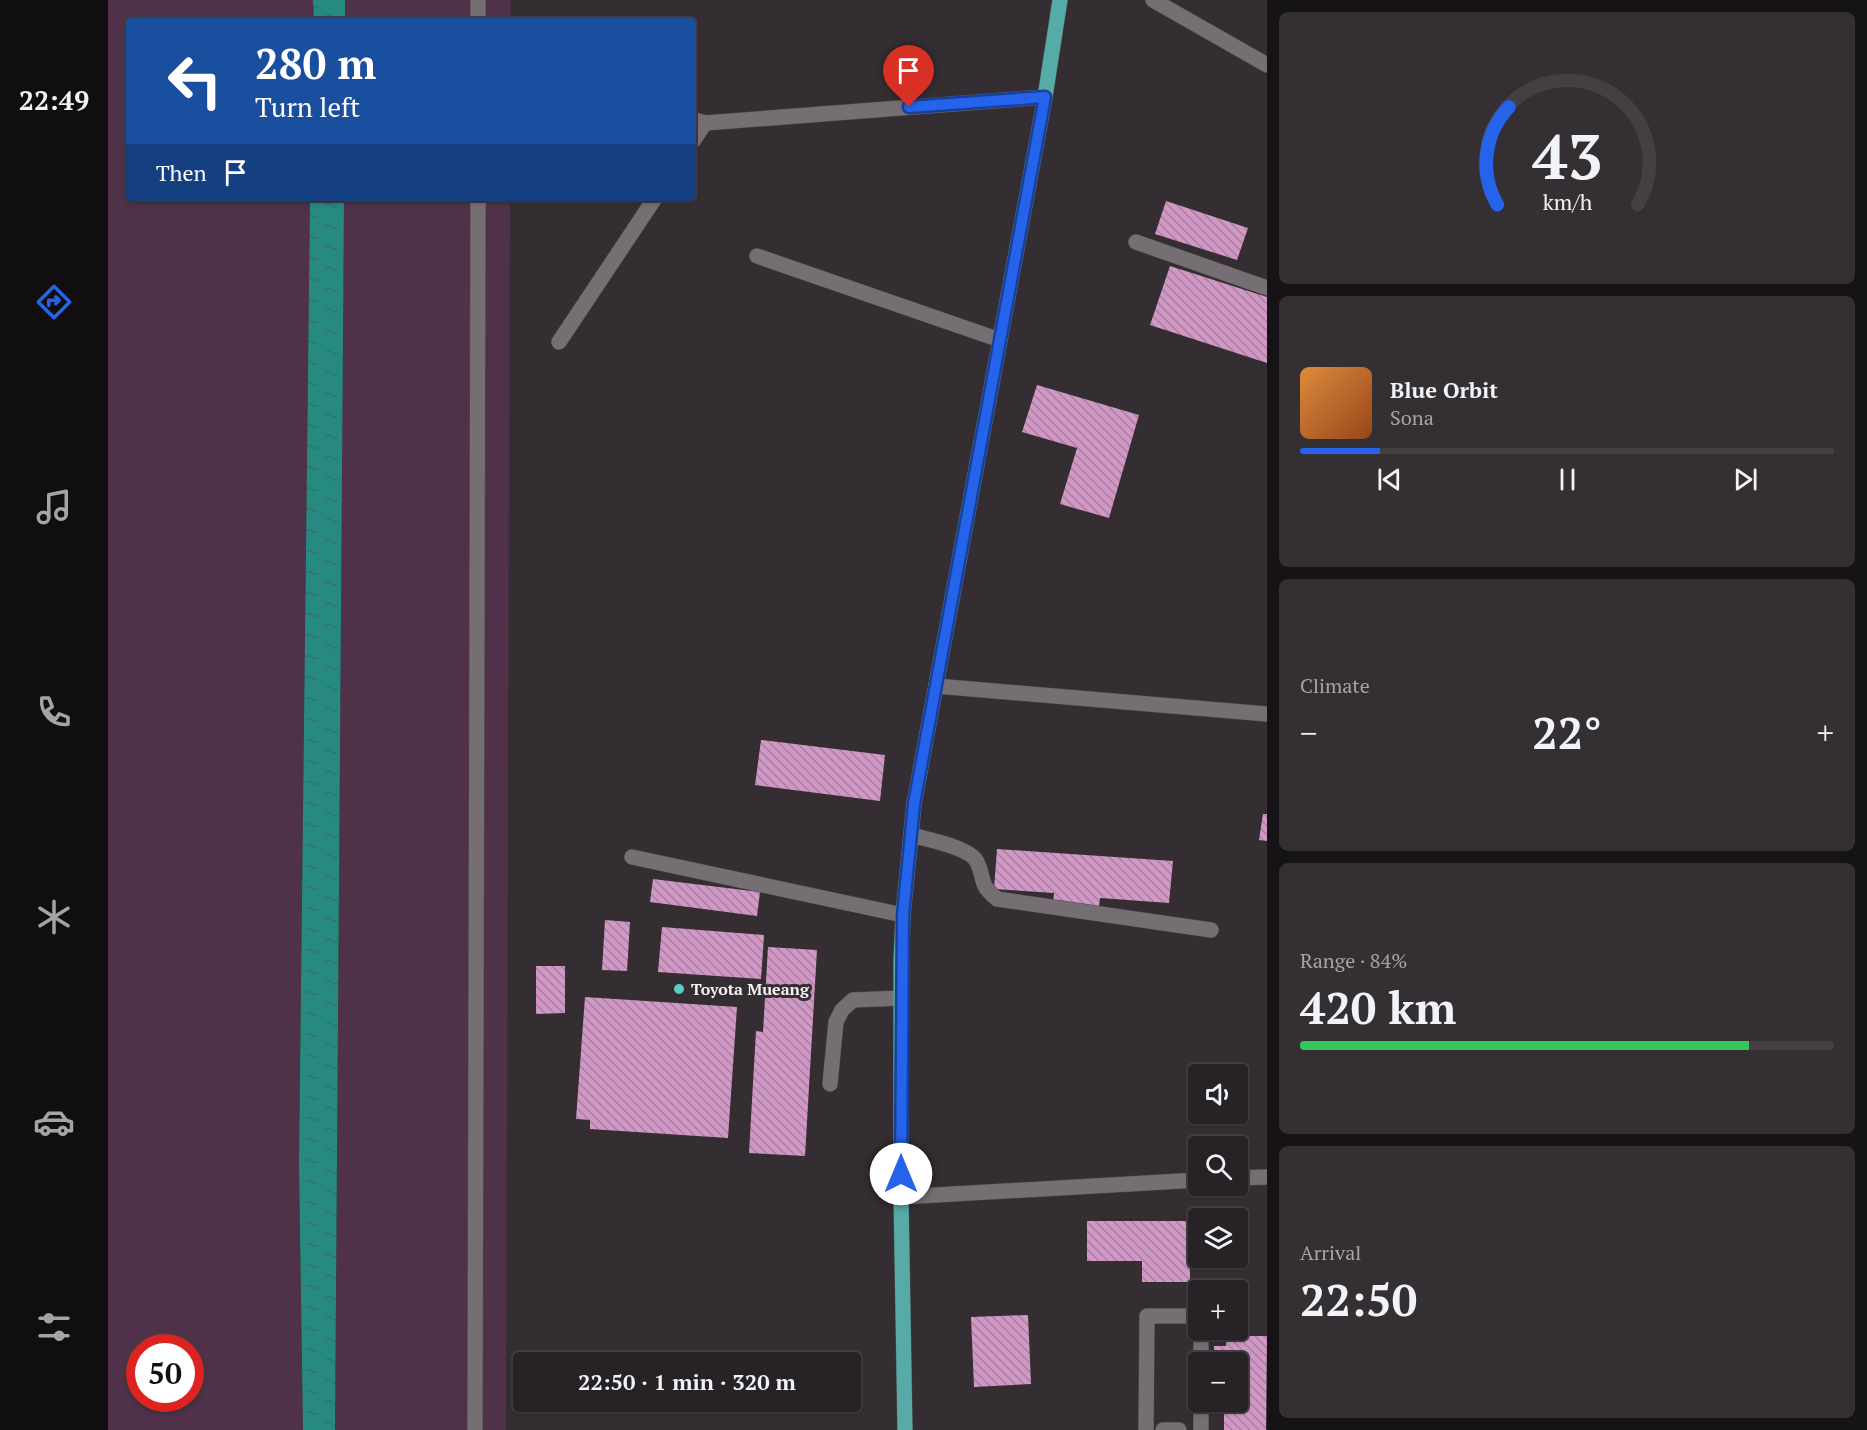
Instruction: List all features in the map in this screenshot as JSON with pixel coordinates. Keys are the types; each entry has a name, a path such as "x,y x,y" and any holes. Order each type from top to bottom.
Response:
{"main road":[{"path":"905,1430 901,1197 903,915 914,804 1045,97 1060,0"}],"street":[{"path":"478,0 478,18"},
{"path":"1153,0 1267,65"},
{"path":"699,121 1045,97"},
{"path":"475,1430 478,201"},
{"path":"558,342 653,201"},
{"path":"1136,242 1267,288"},
{"path":"757,256 1000,340"},
{"path":"936,686 1267,714"},
{"path":"912,836 970,852 977,861 982,882 987,891 996,899 1211,930"},
{"path":"632,857 903,915"},
{"path":"830,1084 836,1022 842,1010 853,1000 902,998"},
{"path":"1248,1178 1267,1177"},
{"path":"901,1197 1188,1181"},
{"path":"1146,1430 1147,1316 1188,1316"},
{"path":"1201,1412 1201,1430"},
{"path":"1163,1430 1179,1430"}],"shaded area":[{"path":"108,0 313,0 314,18 126,18 126,201 310,201 299,1164 303,1430 108,1430"},
{"path":"345,0 511,0 511,18 345,18"},
{"path":"344,201 510,201 506,1430 335,1430"}],"water":[{"path":"313,0 345,0 345,18 314,18"},
{"path":"310,201 344,201 335,1430 303,1430 299,1164"}],"building":[{"path":"1166,201 1248,228 1237,260 1155,234"},
{"path":"1170,266 1267,297 1267,363 1150,325"},
{"path":"1037,385 1139,415 1109,518 1060,504 1077,448 1022,432"},
{"path":"761,740 885,755 880,801 755,785"},
{"path":"1263,814 1267,814 1267,841 1259,840"},
{"path":"997,849 1173,861 1169,903 1100,898 1099,907 1053,904 1054,893 994,889"},
{"path":"653,879 760,892 757,916 650,902"},
{"path":"605,920 630,922 627,971 602,970"},
{"path":"662,927 764,935 761,979 658,972"},
{"path":"768,947 817,950 805,1156 749,1153 756,1031 763,1032"},
{"path":"536,966 565,966 565,1013 536,1014"},
{"path":"585,997 737,1007 728,1138 590,1129 590,1120 576,1119"},
{"path":"1087,1221 1188,1221 1190,1280 1188,1282 1142,1282 1142,1261 1087,1261"},
{"path":"1028,1315 1031,1384 974,1387 971,1317"},
{"path":"1248,1336 1267,1336 1266,1430 1224,1430 1224,1412 1248,1412 1248,1352 1214,1352 1214,1346 1226,1346 1226,1340 1248,1340"}],"place":[{"name":"Toyota Mueang","path":"679,989"}],"route":[{"path":"901,1174 901,961 903,915 914,804 1045,97 909,107"}]}
